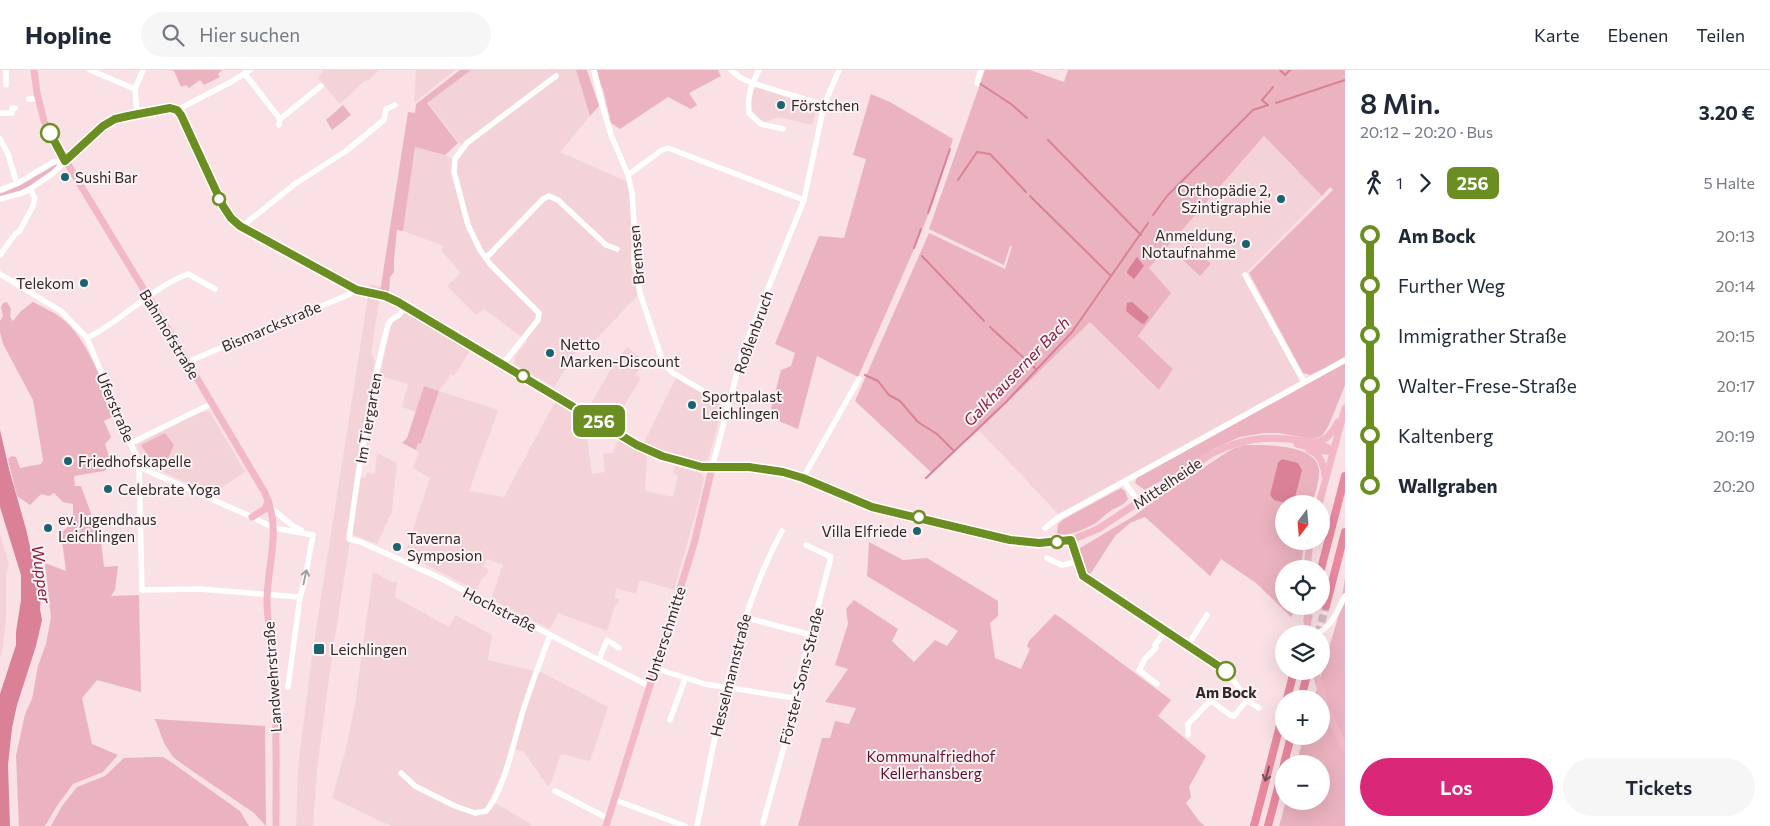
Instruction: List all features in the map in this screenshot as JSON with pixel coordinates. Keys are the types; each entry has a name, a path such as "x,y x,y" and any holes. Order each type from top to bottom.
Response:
{"highway":[{"path":"1323,560 1345,476"},
{"path":"1330,590 1345,532"},
{"path":"1254,826 1275,745"},
{"path":"1268,826 1275,799"}],"main road":[{"name":"Bahnhofstraße","path":"34,70 38,99 44,121 65,161 148,296 270,504 274,528"},
{"path":"1312,443 1321,441 1329,436 1345,408"},
{"path":"1321,495 1345,408"},
{"name":"Mittelheide","path":"1268,438 1324,451 1333,451"},
{"name":"Mittelheide","path":"712,468 749,467 770,469 803,478 872,507 1010,540 1039,543 1071,540 1098,529 1219,449 1243,440 1280,438 1326,445 1333,451"},
{"path":"1296,444 1319,456 1322,461 1325,478"},
{"name":"Unterschmitte","path":"615,800 654,668 694,544 712,468"},
{"path":"252,517 270,504"},
{"name":"Landwehrstraße","path":"274,528 268,594 276,712 276,826"},
{"path":"1318,680 1327,710 1345,749"},
{"path":"607,822 615,800"}],"street":[{"path":"6,70 6,85"},
{"path":"90,70 134,89"},
{"path":"137,114 134,89 143,70"},
{"name":"Bremsen","path":"594,70 611,135 628,175 632,193 636,277 663,362 673,373 729,406"},
{"path":"731,70 741,78 752,83 824,106"},
{"path":"759,70 752,83 748,100 749,113 761,124 784,129"},
{"path":"628,175 662,150 668,148 804,200 824,106 839,70"},
{"path":"977,83 980,70"},
{"path":"177,110 247,72 280,122 321,86"},
{"path":"503,364 538,320 539,316 538,312 486,258 468,225 454,172 455,159 467,143 556,76"},
{"path":"29,99 38,99"},
{"path":"241,226 296,184 346,151 384,120 386,108 395,104"},
{"path":"0,113 12,113 12,108 15,108"},
{"path":"0,199 30,189 53,173 103,126 115,119 170,108 177,110 181,115 223,206 231,218 241,226 354,289 366,293"},
{"path":"0,139 8,154 16,181"},
{"path":"0,190 18,184 53,162 65,161"},
{"path":"0,255 16,233 19,232 33,206 35,198 30,189"},
{"path":"486,258 540,202 549,196 558,200 606,245 617,249"},
{"name":"Roßlenbruch","path":"712,468 748,338 804,200"},
{"name":"Uferstraße","path":"0,274 61,311 87,338 131,443 139,467 142,590 199,589 268,594"},
{"path":"87,338 105,329 148,296 188,274 215,289"},
{"path":"1245,275 1304,382"},
{"name":"Bismarckstraße","path":"187,362 350,294 354,289"},
{"path":"385,296 405,306 648,451 702,467 712,468"},
{"name":"Im Tiergarten","path":"349,539 361,448 378,362 388,324 399,315 405,306"},
{"path":"1045,528 1058,518 1345,360"},
{"path":"803,478 859,380"},
{"path":"131,443 211,404"},
{"path":"139,467 274,528 313,535 300,597 288,687"},
{"path":"1124,482 1140,502"},
{"name":"Bahnhofstraße","path":"270,504 293,526 313,535"},
{"name":"Hesselmannstraße","path":"697,826 725,687 744,617 761,572 782,531"},
{"name":"Hochstraße","path":"349,539 362,542 402,560 649,686"},
{"path":"1071,540 1083,576 1226,672 1248,699 1260,708"},
{"name":"Förster-Sons-Straße","path":"763,823 831,557 806,545"},
{"path":"1047,558 1062,565 1077,562"},
{"path":"268,594 300,597"},
{"path":"1328,625 1331,623 1345,596"},
{"path":"1188,645 1206,615"},
{"path":"744,617 811,635"},
{"path":"1157,684 1139,670 1141,664 1156,648 1155,645 1166,630"},
{"path":"401,773 415,786 456,806 475,813 486,811 492,804 502,779 523,709 550,635"},
{"path":"599,660 607,640 619,648"},
{"path":"654,668 684,679 794,698"},
{"path":"670,720 684,679"},
{"path":"1188,735 1188,724 1209,702 1213,702 1234,716 1248,699"},
{"path":"555,791 607,822"},
{"path":"615,800 675,824 685,826"}],"shaded area":[{"path":"324,70 379,70 340,104 318,78"},
{"path":"416,70 455,70 414,103"},
{"path":"471,70 576,70 590,116 560,152 628,182 631,193 631,265 639,294 584,352 579,347 554,387 515,365 515,356 527,341 484,309 476,315 447,286 461,273 441,250 444,246 403,231 415,147 445,155 457,161 465,150 427,102"},
{"name":"Förstchen","path":"757,87 815,107 817,110 812,125 778,117 765,122 759,119 752,110 751,104 753,90"},
{"path":"1264,136 1322,196 1243,276 1300,381 1058,514 979,430 1090,321 1159,390 1173,369 1138,336 1149,321 1148,269"},
{"path":"1137,257 1144,266 1134,279 1127,271"},
{"path":"370,284 381,287 371,354 375,361 359,448 352,522 360,477 365,478 367,473 375,474 377,453 397,463 392,511 377,544 351,534 317,769 313,826 296,826 298,767 313,649"},
{"path":"1132,302 1149,317 1144,324 1127,312 1127,303"},
{"path":"405,312 470,351 454,376 451,374 439,391 424,386 416,412 402,407 408,384 380,376 391,323 400,318"},
{"path":"627,347 644,361 636,374 641,378 613,424 588,409 616,360"},
{"path":"676,378 721,404 721,413 708,460 701,462 670,454 644,443"},
{"path":"439,391 498,410 469,491 504,497 555,402 594,425 587,438 592,474 605,472 603,454 612,453 619,440 647,456 645,491 673,497 678,476 673,474 675,466 701,473 704,478 698,505 674,590 644,581 639,581 636,594 616,588 615,598 619,599 618,604 615,605 607,631 558,613 550,629 491,599 503,565 487,559 483,566 489,570 484,578 482,578 476,590 405,554 430,478 413,468 419,452 416,450 418,443 421,444"},
{"path":"209,411 245,472 221,488 218,495 178,479 150,465 143,458 136,445 196,413"},
{"path":"0,430 41,595 40,609 42,620 12,728 8,765 10,826 0,826 0,694 16,645 21,600 21,575 0,507"},
{"path":"1282,459 1298,463 1302,470 1296,495 1275,495 1275,500 1270,495 1278,463"},
{"path":"0,534 9,565 6,574 6,620 0,659"},
{"path":"373,572 392,582 397,582 395,597 449,627 455,615 492,635 488,660 543,673 608,707 590,761 561,754 550,785 547,785 524,752 510,747 502,773 486,807 497,804 531,824 530,826 391,826 332,798 345,752 355,704"}],"green space":[{"path":"169,70 222,70 218,74 220,77 204,85 200,80 189,88 186,85 181,87 174,71"},
{"path":"460,70 471,70 427,103 458,143 445,155 415,147 403,231 397,230 394,272 390,277 389,293 380,292 408,112 415,113 416,104"},
{"path":"576,70 587,70 599,106 590,116"},
{"path":"596,70 718,70 721,76 689,93 697,105 691,109 668,97 620,129 611,123"},
{"path":"985,70 1030,70 1064,82 1068,70 1345,70 1345,359 1310,375 1303,373 1249,273 1333,190 1330,187 1322,196 1264,136 1149,268 1171,293 1138,336 1173,369 1159,390 1090,322 932,473 855,401 929,233 1005,269 1012,246 1010,246 1004,265 929,229"},
{"path":"871,94 890,102 953,139 933,203 858,377 817,356 798,429 769,417 781,370 791,366 795,353 775,344 819,236 844,238 866,159 853,155"},
{"path":"343,105 351,115 332,130 326,120"},
{"path":"57,164 52,171 25,189 0,196 0,194 19,186"},
{"path":"1188,242 1211,264 1200,276 1177,254"},
{"path":"7,302 11,309 10,317 13,321 21,311 33,302 60,317 78,336 100,376 116,415 104,421 111,437 105,444 112,466 104,471 74,476 75,486 81,486 101,541 104,567 118,566 115,590 111,596 139,595 141,692 97,680 82,698 92,744 118,755 103,772 73,784 45,826 19,826 16,756 25,714 32,699 38,666 46,644 51,618 45,563 66,571 61,533 73,522 73,504 63,502 54,493 49,496 41,494 30,505 17,496 8,459 11,456 16,457 20,468 41,464 43,460 33,400 3,344 0,332 0,321 3,316 1,307 3,303"},
{"path":"1345,363 1345,385 1329,425 1322,436 1313,439 1278,433 1264,433 1240,437 1215,448 1145,490 1135,483 1137,478"},
{"path":"424,386 439,391 421,444 418,443 416,450 402,443 407,438"},
{"path":"165,433 174,445 164,467 152,461 141,445"},
{"path":"1245,445 1264,445 1299,450 1316,461 1319,469 1314,495 1275,495 1275,550 1303,550 1302,560 1275,560 1275,601 1256,583 1221,559 1210,576 1145,517 1130,523 1115,536 1089,576 1084,571 1078,551 1080,548 1134,516 1160,496 1232,449"},
{"path":"1121,488 1125,491 1128,499 1096,523 1070,534 1057,533 1058,524 1064,519"},
{"name":"Kommunalfriedhof Kellerhansberg","path":"869,542 903,560 927,558 998,601 998,616 990,623 995,658 1021,669 1030,649 1027,646 1029,641 1055,614 1171,700 1158,716 1206,756 1189,787 1191,797 1186,803 1205,826 798,826 822,738 830,738 835,721 849,724 856,708 825,702 848,669 835,665 848,624 846,609 854,600 898,629 892,641 914,662 935,640 947,646 958,631 867,576"},
{"path":"1345,578 1345,826 1279,826 1283,810 1330,810 1330,755 1299,755 1301,745 1330,745 1330,690 1317,690 1320,680 1330,680 1330,645 1339,614"},
{"path":"155,719 265,726 266,826 254,813 173,757 164,743"},
{"path":"163,757 240,811 249,826 51,826 62,806 77,787 105,776 124,758"}],"waterway":[{"path":"1280,70 1285,75 1290,70"},
{"name":"Galkhauserner Bach","path":"1276,103 1345,80"},
{"path":"979,83 1011,104 1027,118"},
{"path":"1268,105 1262,100 1273,87"},
{"name":"Galkhauserner Bach","path":"1153,215 1167,196 1253,110 1268,105"},
{"path":"1048,140 1141,235"},
{"path":"928,213 950,149"},
{"path":"958,180 977,152 990,154 1026,192"},
{"path":"1030,196 1111,276"},
{"name":"Galkhauserner Bach","path":"926,478 1007,401 1072,332 1148,223"},
{"path":"914,248 921,229"},
{"path":"922,256 984,321"},
{"path":"990,327 1036,369"},
{"path":"865,375 878,381 889,395 900,401 918,422 937,434 953,450"}],"tunnel":[{"path":"366,293 385,296"},
{"path":"1306,625 1309,615"},
{"path":"1321,625 1323,615"}],"bus line":[{"name":"256","path":"50,133 65,161 103,126 115,119 170,108 175,109 181,115 223,206 231,218 240,226 357,290 385,296 398,302 648,451 702,467 749,467 783,472 803,478 872,507 1010,540 1039,543 1071,540 1083,576 1226,671"}],"place":[{"name":"Förstchen","path":"781,105"},
{"name":"Sushi Bar","path":"65,177"},
{"name":"Orthopädie 2, Szintigraphie","path":"1281,199"},
{"name":"Anmeldung, Notaufnahme","path":"1246,244"},
{"name":"Telekom","path":"84,283"},
{"name":"Netto Marken-Discount","path":"550,353"},
{"name":"Sportpalast Leichlingen","path":"692,405"},
{"name":"Friedhofskapelle","path":"68,461"},
{"name":"Celebrate Yoga","path":"108,489"},
{"name":"ev. Jugendhaus Leichlingen","path":"48,528"},
{"name":"Villa Elfriede","path":"917,531"},
{"name":"Taverna Symposion","path":"397,547"},
{"name":"Leichlingen","path":"319,649"},
{"name":"Am Bock","path":"1226,671"}],"water label":[{"name":"Wupper","path":"42,574"}]}
